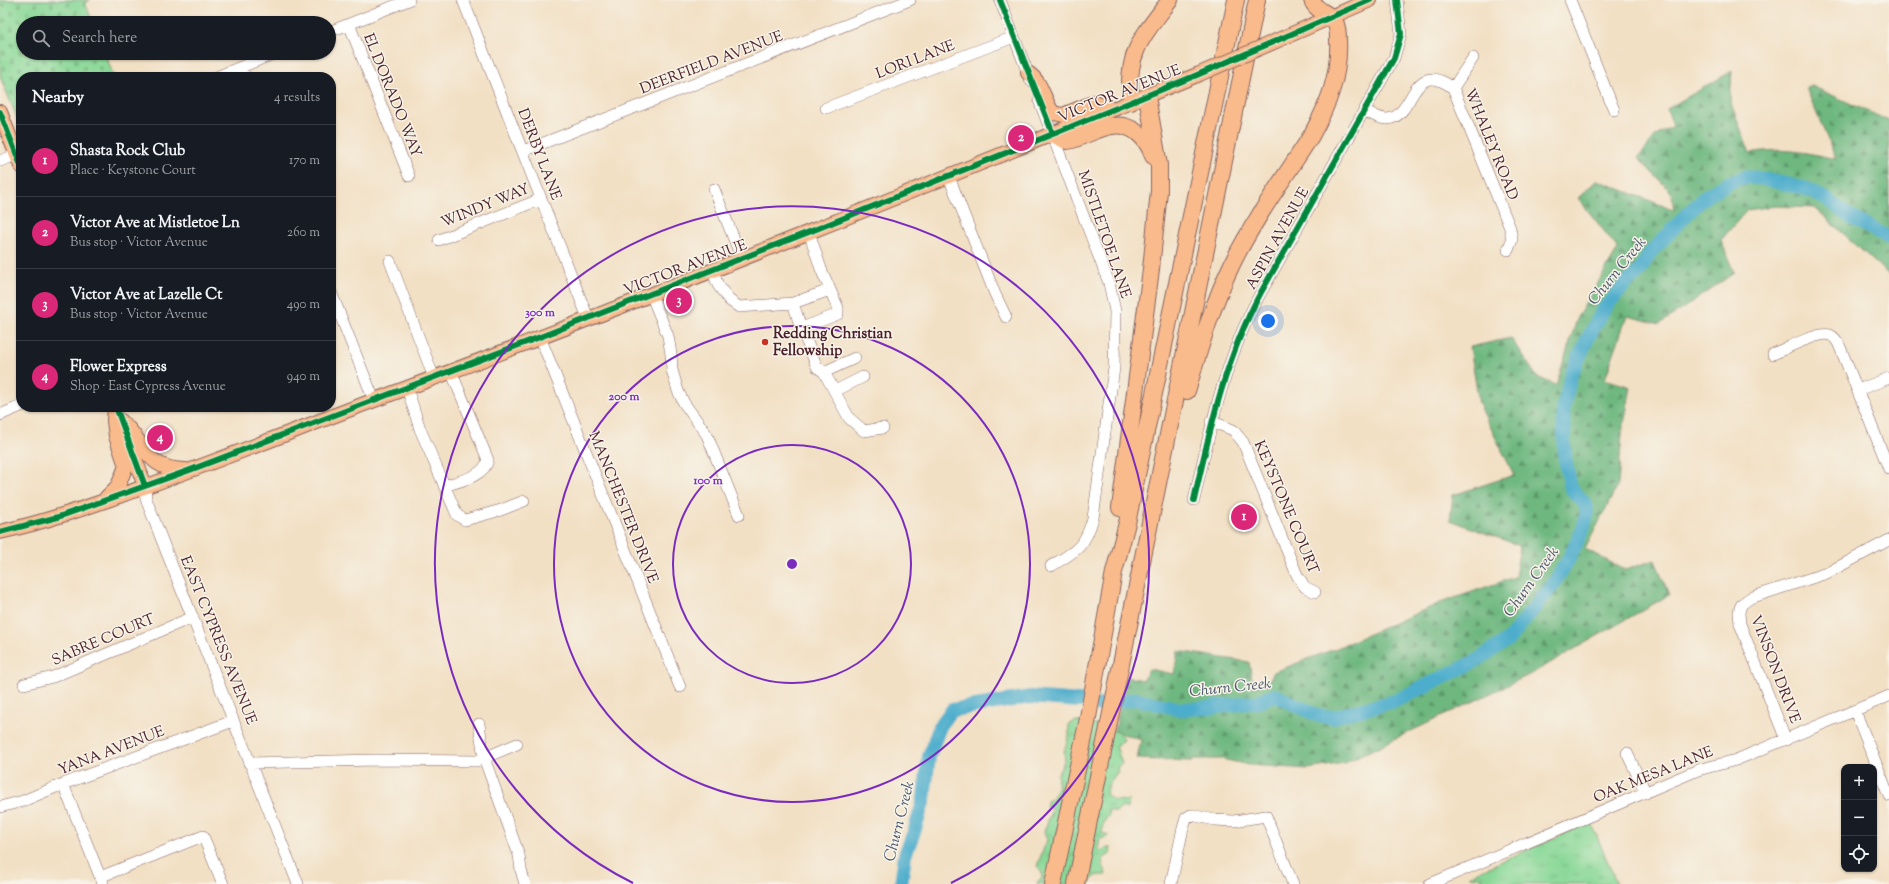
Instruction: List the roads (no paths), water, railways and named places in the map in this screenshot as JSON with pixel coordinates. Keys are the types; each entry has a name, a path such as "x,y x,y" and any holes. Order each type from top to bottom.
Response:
{"highway":[{"path":"1131,102 1130,78 1135,50 1170,0"},
{"path":"1053,884 1086,723 1114,572 1128,523 1236,0"},
{"path":"1076,884 1257,0"},
{"path":"1165,451 1175,432 1206,329 1230,270 1243,244 1311,136 1333,88 1339,59 1337,26 1330,17 1318,10 1312,0"},
{"path":"1114,572 1113,554 1129,448 1159,191 1160,165 1147,96"},
{"path":"1053,134 1067,141 1112,126 1122,126 1137,132 1149,144 1153,156 1159,191"}],"main road":[{"name":"VICTOR AVENUE","path":"0,532 39,523 190,470 742,259 949,177 1147,96 1370,0"},
{"path":"1028,73 1035,78 1039,84 1053,113 1063,115 1095,102 1114,109"},
{"path":"0,112 16,149"},
{"path":"99,503 118,486 126,466 116,436 114,421 115,412"},
{"name":"EAST CYPRESS AVENUE","path":"118,412 145,486"},
{"path":"121,421 135,434 146,453 155,462 170,468 190,470"}],"street":[{"path":"336,29 409,0"},
{"name":"DERBY LANE","path":"463,0 588,318"},
{"name":"DEERFIELD AVENUE","path":"523,151 910,0"},
{"name":"MISTLETOE LANE","path":"1000,0 1109,282 1114,302 1114,368 1093,518 1089,532 1081,546 1051,566"},
{"name":"ASPIN AVENUE","path":"1194,500 1211,421 1224,377 1257,300 1394,58 1400,40 1401,27 1397,0"},
{"path":"1570,0 1614,110"},
{"name":"EL DORADO WAY","path":"349,24 409,176"},
{"name":"LORI LANE","path":"826,108 1014,37"},
{"path":"1453,88 1473,58"},
{"path":"243,72 264,60"},
{"name":"WHALEY ROAD","path":"1365,110 1379,119 1392,119 1402,112 1414,90 1424,81 1429,79 1443,82 1453,88 1510,228 1512,240 1508,250"},
{"path":"0,161 16,159"},
{"path":"949,177 995,294 1006,317"},
{"path":"714,189 742,259"},
{"name":"WINDY WAY","path":"439,240 542,199"},
{"path":"802,328 838,314 838,308 809,232"},
{"path":"390,261 434,378"},
{"path":"712,270 718,286 729,300 739,307 793,304 830,290"},
{"path":"651,294 668,336 671,350 672,370 678,390 684,403 707,435 739,515"},
{"path":"793,304 817,367 824,372 849,418 864,431 883,428"},
{"path":"336,305 374,400"},
{"path":"1773,354 1820,335 1832,337 1840,347 1889,469"},
{"name":"MANCHESTER DRIVE","path":"540,337 680,687"},
{"path":"824,372 829,368 855,358"},
{"path":"444,486 478,474 487,467 488,460 451,371"},
{"path":"835,391 863,377"},
{"path":"1858,390 1889,378"},
{"path":"407,388 420,429 457,515 465,520 501,510 524,501"},
{"path":"0,415 16,408"},
{"name":"KEYSTONE COURT","path":"1211,421 1233,430 1243,442 1297,575 1305,587 1315,592"},
{"name":"EAST CYPRESS AVENUE","path":"145,486 146,499 298,884"},
{"name":"VINSON DRIVE","path":"1786,740 1740,624 1739,613 1742,604 1761,593 1827,573 1889,540"},
{"name":"SABRE COURT","path":"24,684 53,677 193,618"},
{"name":"OAK MESA LANE","path":"1430,884 1698,770 1736,760 1889,696"},
{"path":"1855,711 1889,796"},
{"name":"YANA AVENUE","path":"0,807 23,801 63,784 233,721"},
{"path":"478,724 484,758 519,855 525,884"},
{"path":"249,763 376,760 477,761 517,744"},
{"path":"1627,753 1646,793"},
{"path":"63,784 102,880 203,836 224,884"},
{"path":"1171,884 1183,828 1188,816 1193,815 1215,820 1234,821 1266,816 1293,884"}],"waterway":[{"name":"Churn Creek","path":"1121,701 1137,699 1180,709 1209,708 1255,702 1275,695 1319,716 1333,717 1395,701 1476,661 1509,639 1552,586 1567,562 1583,529 1587,515 1586,505 1571,488 1565,459 1563,409 1571,375 1586,342 1603,310 1625,284 1639,272 1650,253 1695,206 1707,195 1732,181 1745,177 1758,178 1804,188 1828,200 1849,216 1889,238"},
{"name":"Churn Creek","path":"901,884 905,855 924,799 929,756 940,726 952,710 1030,697 1080,701"},
{"name":"Churn Creek","path":"1097,705 1106,705"}],"place":[{"name":"Victor Ave at Mistletoe Ln","path":"1021,138"},
{"name":"Victor Ave at Lazelle Ct","path":"679,301"},
{"name":"Redding Christian Fellowship","path":"765,342"},
{"name":"Flower Express","path":"160,438"},
{"name":"Shasta Rock Club","path":"1244,517"}]}
